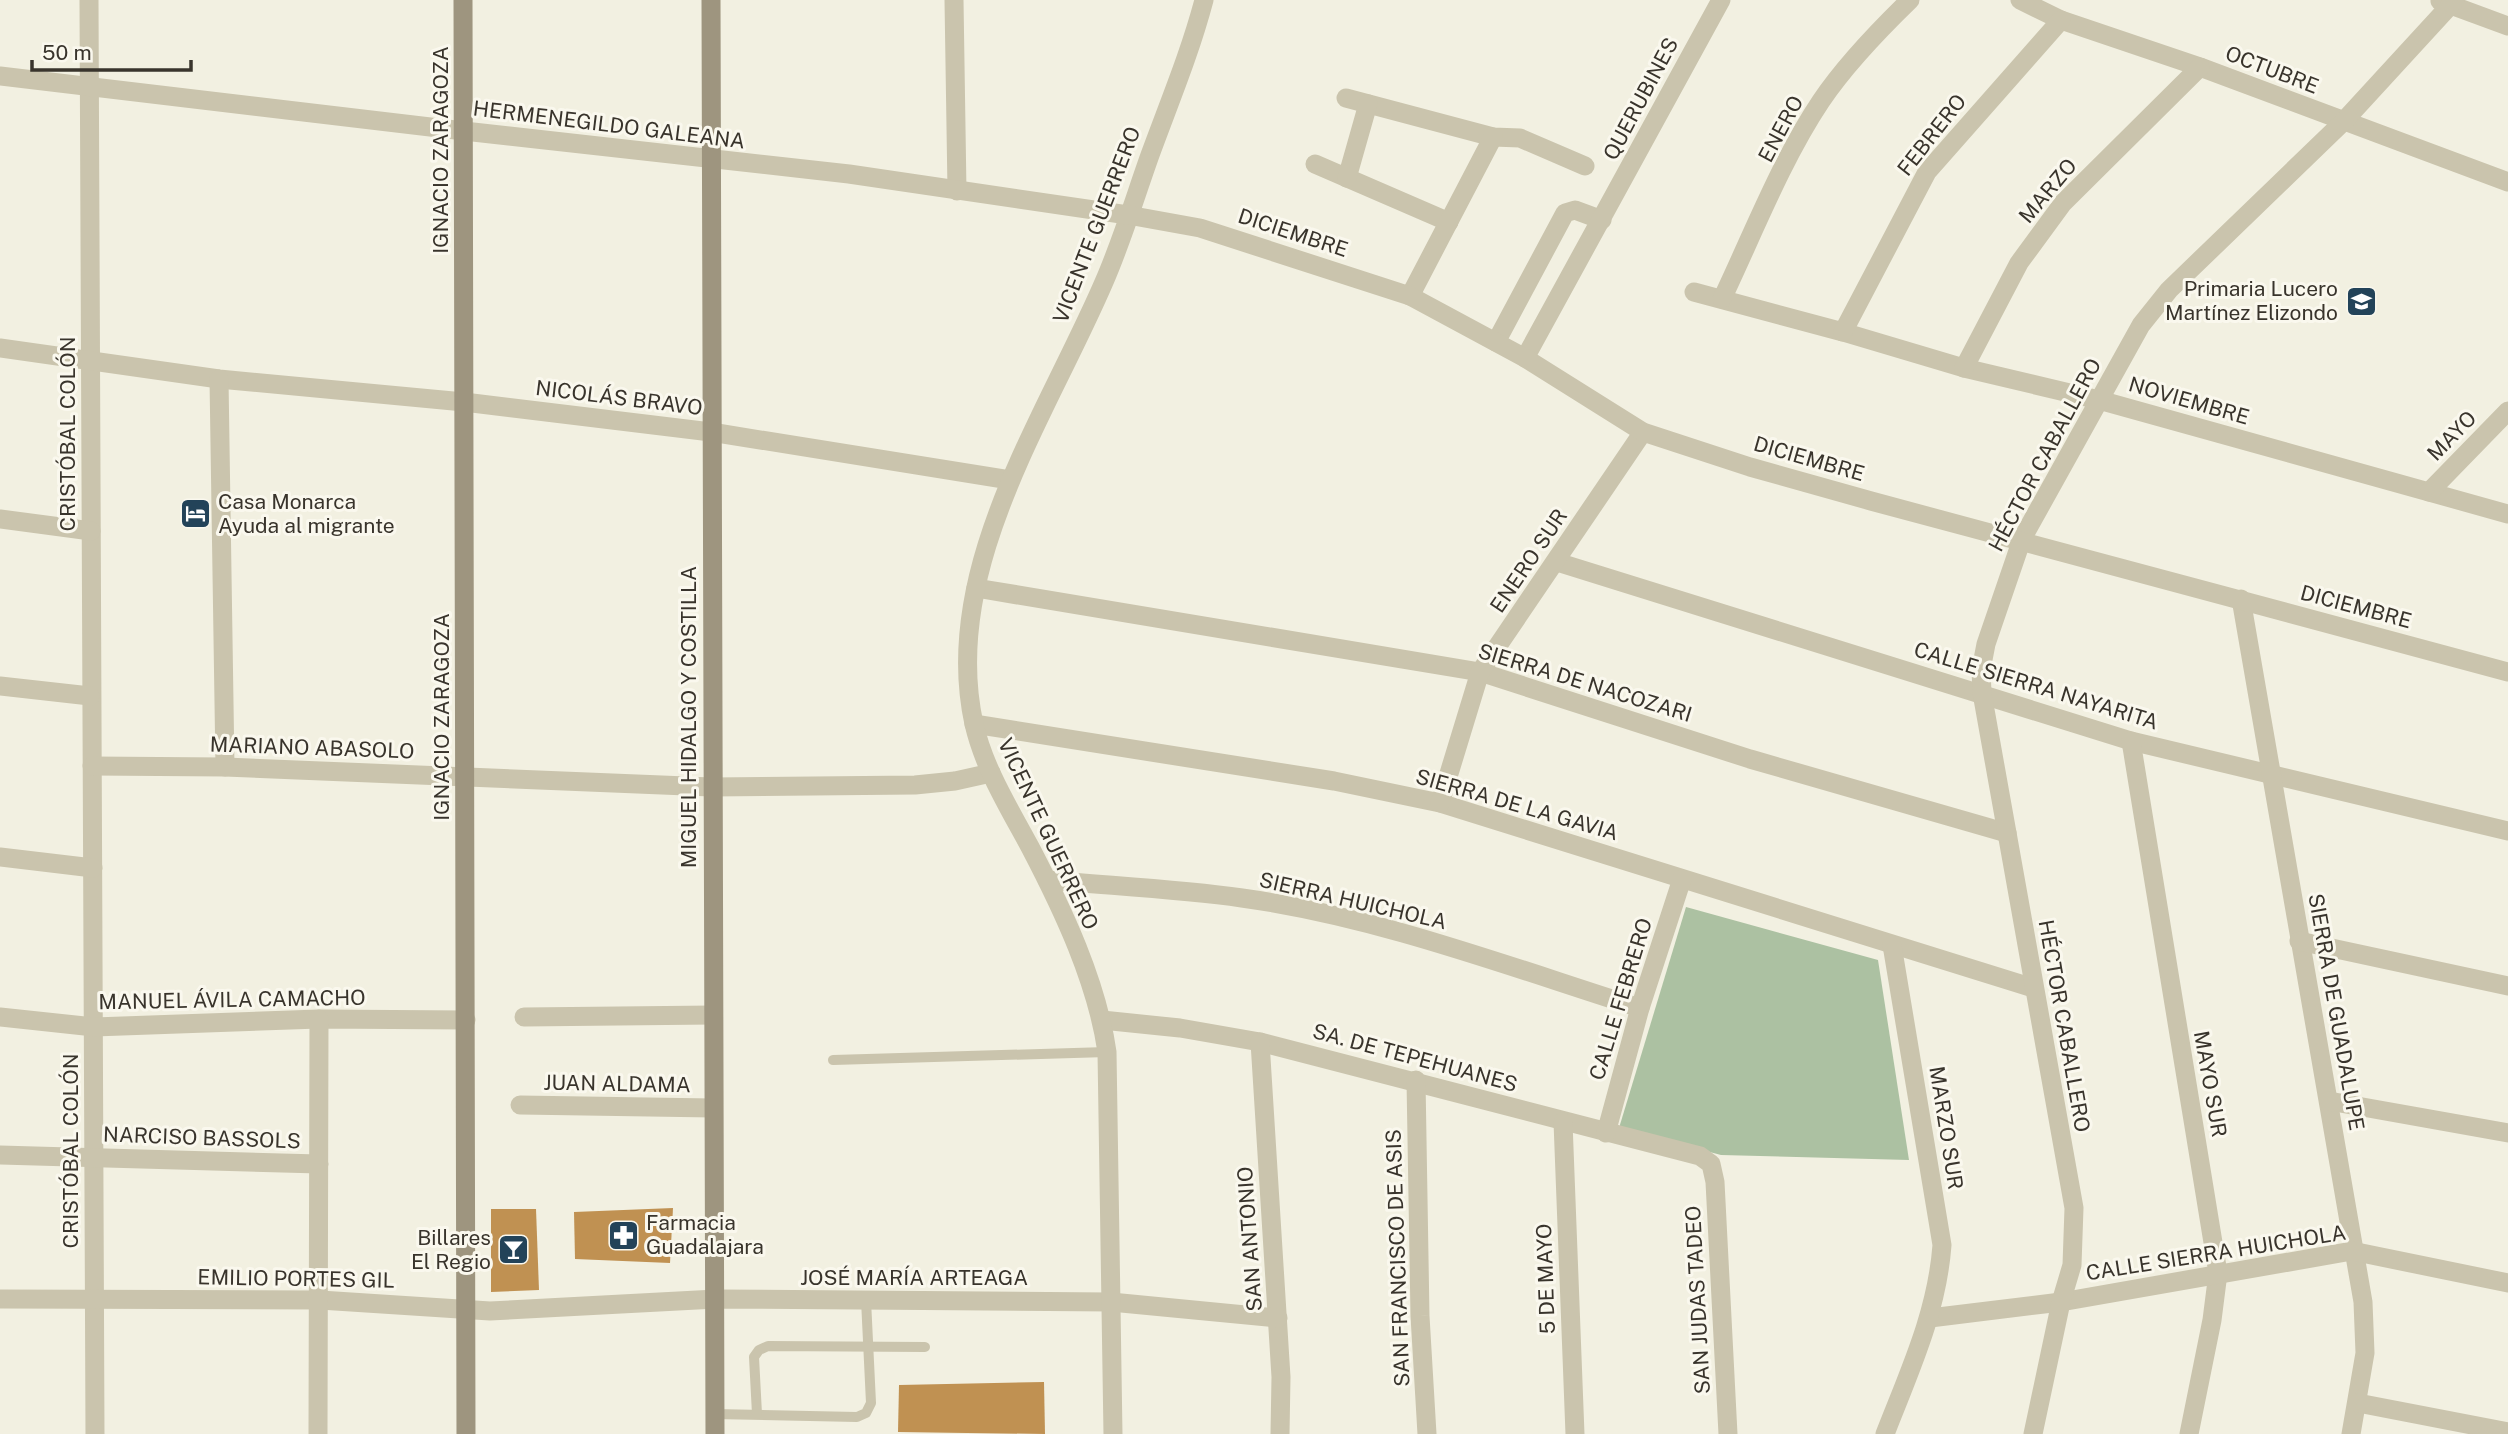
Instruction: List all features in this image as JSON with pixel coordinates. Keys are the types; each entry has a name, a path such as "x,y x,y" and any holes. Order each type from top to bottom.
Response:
{"main road":[{"name":"IGNACIO ZARAGOZA","path":"463,0 466,1434"},
{"name":"MIGUEL HIDALGO Y COSTILLA","path":"711,0 711,787 715,1424"}],"street":[{"name":"CRISTÓBAL COLÓN","path":"89,0 90,696 96,1434"},
{"path":"954,0 957,191"},
{"name":"VICENTE GUERRERO","path":"1113,1434 1107,1052 1102,1020 1047,880 991,773 974,724 968,674 968,639 976,588 1010,480 1105,280 1205,0"},
{"name":"QUERUBINES","path":"1525,358 1721,0"},
{"name":"ENERO","path":"1721,299 1800,136 1821,102 1856,57 1910,0"},
{"name":"OCTUBRE","path":"2020,0 2061,20 2200,67 2508,182"},
{"path":"2448,2 2508,26"},
{"name":"HÉCTOR CABALLERO","path":"2033,1434 2061,1301 2072,1265 2074,1208 1982,693 1981,670 1986,644 2022,539 2141,325 2169,290 2343,122 2448,2"},
{"name":"FEBRERO","path":"1843,332 1927,172 2061,20"},
{"name":"MARZO","path":"1964,368 2019,263 2063,203 2200,67"},
{"name":"HERMENEGILDO GALEANA","path":"0,76 712,161 849,174 1128,215"},
{"path":"1346,98 1493,137 1520,138 1585,166"},
{"path":"1347,178 1368,104"},
{"path":"1410,296 1493,137"},
{"path":"1315,164 1449,222"},
{"path":"1496,342 1564,213 1575,210 1602,220"},
{"name":"DICIEMBRE","path":"1128,215 1200,228 1410,296 1525,358 1643,432 1763,471 2508,672"},
{"name":"NOVIEMBRE","path":"1694,292 1964,368 2099,400 2508,514"},
{"name":"NICOLÁS BRAVO","path":"0,348 219,379 464,402 711,432 1010,480"},
{"path":"219,379 225,767"},
{"name":"MAYO","path":"2429,492 2508,411"},
{"name":"ENERO SUR","path":"1440,803 1480,672 1643,432"},
{"path":"0,519 91,531"},
{"name":"CALLE SIERRA NAYARITA","path":"1557,562 2131,741 2508,831"},
{"name":"SIERRA DE NACOZARI","path":"976,588 1480,672 1750,759 2007,833"},
{"name":"SIERRA DE GUADALUPE","path":"2241,599 2366,1325 2358,1402 2351,1434"},
{"path":"0,686 90,696"},
{"name":"SIERRA DE LA GAVIA","path":"974,724 1334,781 1440,803 2034,988"},
{"name":"MAYO SUR","path":"2131,741 2218,1273 2213,1320 2189,1434"},
{"name":"MARIANO ABASOLO","path":"92,766 225,767 711,787 915,785 955,782 991,773"},
{"path":"0,857 93,867"},
{"name":"CALLE FEBRERO","path":"1606,1133 1640,1008 1682,879"},
{"name":"SIERRA HUICHOLA","path":"1047,880 1242,898 1311,911 1407,934 1640,1008"},
{"path":"2299,941 2508,986"},
{"name":"MARZO SUR","path":"1885,1434 1930,1318 1939,1280 1942,1245 1892,945"},
{"path":"524,1017 713,1015"},
{"name":"MANUEL ÁVILA CAMACHO","path":"0,1017 94,1027 318,1019 466,1020"},
{"path":"318,1019 318,1434"},
{"name":"SA. DE TEPEHUANES","path":"1102,1020 1180,1028 1260,1042 1416,1080 1563,1122 1700,1156 1711,1164"},
{"name":"SAN ANTONIO","path":"1260,1042 1278,1318 1280,1434"},
{"name":"SAN FRANCISCO DE ASIS","path":"1416,1080 1420,1315 1427,1434"},
{"path":"2329,1101 2508,1133"},
{"name":"JUAN ALDAMA","path":"520,1105 713,1108"},
{"name":"5 DE MAYO","path":"1563,1122 1575,1434"},
{"name":"NARCISO BASSOLS","path":"0,1155 319,1164"},
{"name":"SAN JUDAS TADEO","path":"1711,1164 1728,1434"},
{"name":"CALLE SIERRA HUICHOLA","path":"1930,1318 2061,1301 2353,1251 2508,1283"},
{"name":"EMILIO PORTES GIL","path":"0,1299 320,1300 490,1311 716,1299"},
{"name":"JOSÉ MARÍA ARTEAGA","path":"716,1299 1111,1302 1278,1318"},
{"path":"2358,1402 2508,1432"}],"lane":[{"path":"834,1060 1107,1052"},
{"path":"715,1424 757,1415 857,1417 866,1413 871,1402 866,1300"},
{"path":"757,1415 754,1357 759,1350 768,1346 925,1347"}],"green space":[{"path":"1686,907 1878,960 1909,1160 1721,1155 1619,1128"}],"building":[{"name":"Farmacia Guadalajara","path":"673,1208 670,1263 575,1259 574,1212"},
{"name":"Billares El Regio","path":"491,1209 536,1209 539,1290 491,1292"},
{"path":"1044,1382 1045,1434 898,1432 899,1385"}],"place":[{"name":"Primaria Lucero Martínez Elizondo","path":"2361,301"},
{"name":"Casa Monarca Ayuda al migrante","path":"195,514"},
{"name":"Farmacia Guadalajara","path":"623,1235"},
{"name":"Billares El Regio","path":"514,1250"}]}
